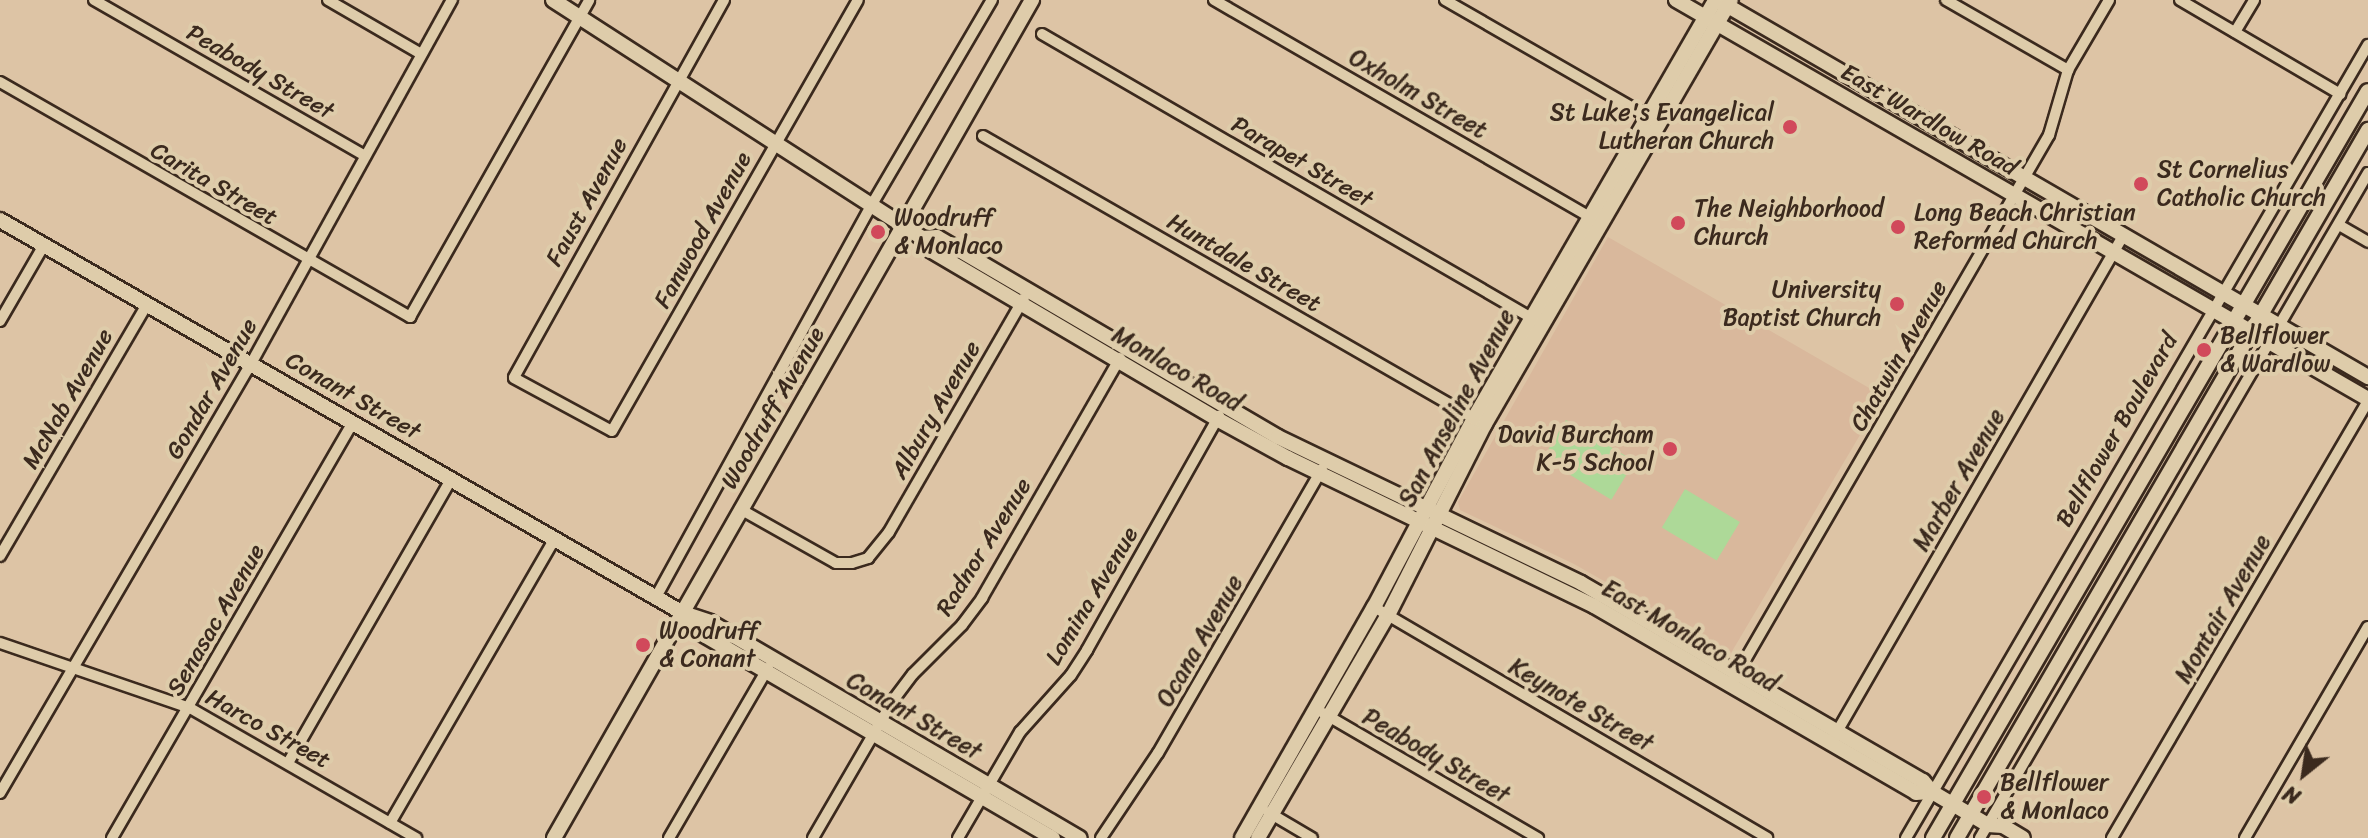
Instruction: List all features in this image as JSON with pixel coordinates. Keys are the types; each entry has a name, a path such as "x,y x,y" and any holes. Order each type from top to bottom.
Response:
{"street":[{"name":"Peabody Street","path":"94,0 365,156"},
{"path":"328,0 421,54"},
{"name":"Gondar Avenue","path":"0,793 252,362 452,0"},
{"name":"Monlaco Road","path":"553,0 922,238 930,250 1025,297 1220,413 1429,518"},
{"path":"579,17 589,0"},
{"name":"Faust Avenue","path":"562,404 514,378 724,0"},
{"name":"Fanwood Avenue","path":"562,404 612,431 858,0"},
{"name":"Woodruff Avenue","path":"656,597 871,206 992,0"},
{"name":"Woodruff Avenue","path":"554,838 1032,0"},
{"name":"Oxholm Street","path":"1214,0 1595,220"},
{"path":"1445,0 1654,120"},
{"name":"East Wardlow Road","path":"1676,0 2368,400"},
{"path":"1946,0 2068,70"},
{"name":"Chatwin Avenue","path":"1734,679 2056,121 2068,70 2109,0"},
{"path":"2180,0 2340,94"},
{"path":"2235,32 2254,0"},
{"name":"San Anseline Avenue","path":"1258,838 1266,811 1314,708 1429,518 1536,321 1722,2"},
{"name":"East Wardlow Road","path":"1722,2 2025,177 2221,295 2368,377"},
{"name":"Carita Street","path":"0,82 410,317 579,17"},
{"name":"Parapet Street","path":"1042,34 1536,321"},
{"name":"Bellflower Boulevard","path":"1906,838 2368,45"},
{"path":"1817,82 1827,64"},
{"name":"Bellflower Boulevard","path":"1933,838 2368,91"},
{"path":"1916,138 1926,121"},
{"path":"1957,838 2368,130"},
{"name":"Huntdale Street","path":"983,136 1480,421"},
{"path":"1996,838 1984,831 2368,173"},
{"name":"Conant Street","path":"0,220 252,362 683,613 710,622 769,665 986,791 1080,838"},
{"path":"2339,225 2368,242"},
{"name":"Marber Avenue","path":"1834,737 2123,236"},
{"path":"0,321 44,245"},
{"name":"Albury Avenue","path":"740,509 836,563 852,563 868,558 877,548 1025,297"},
{"name":"McNab Avenue","path":"0,556 147,304"},
{"name":"Radnor Avenue","path":"813,838 877,728 913,674 962,625 982,598 1122,355"},
{"name":"Montair Avenue","path":"2112,838 2368,400"},
{"name":"Lomina Avenue","path":"958,838 1020,732 1071,675 1087,650 1220,413"},
{"name":"Senasac Avenue","path":"112,838 353,422"},
{"name":"Ocana Avenue","path":"1101,838 1158,753 1324,467"},
{"path":"288,763 452,478"},
{"name":"San Anseline Avenue","path":"1242,838 1266,811 1329,716 1388,615 1429,518"},
{"name":"East Monlaco Road","path":"1429,518 1734,679 1834,737 1923,781 1932,792 1971,814 1984,831 2003,826 2023,838"},
{"path":"390,823 555,538"},
{"name":"Keynote Street","path":"1374,607 1767,838"},
{"path":"2245,838 2368,627"},
{"name":"Harco Street","path":"0,643 190,708 416,838"},
{"path":"669,838 769,665"},
{"name":"Peabody Street","path":"1314,708 1538,838"},
{"name":"Conant Street","path":"986,791 1053,838"},
{"path":"1266,811 1312,838"}],"shaded area":[{"name":"David Burcham K-5 School","path":"1608,237 1883,396 1731,653 1574,564 1460,510 1458,502"}],"green space":[{"path":"1566,420 1635,461 1611,500 1543,459"},
{"path":"1685,489 1740,522 1717,561 1662,528"}],"place":[{"name":"St Luke's Evangelical Lutheran Church","path":"1790,127"},
{"name":"St Cornelius Catholic Church","path":"2141,184"},
{"name":"The Neighborhood Church","path":"1678,223"},
{"name":"Long Beach Christian Reformed Church","path":"1898,227"},
{"name":"Woodruff & Monlaco","path":"878,232"},
{"name":"University Baptist Church","path":"1897,304"},
{"name":"Bellflower & Wardlow","path":"2204,350"},
{"name":"David Burcham K-5 School","path":"1670,449"},
{"name":"Woodruff & Conant","path":"643,645"},
{"name":"Bellflower & Monlaco","path":"1984,797"}]}
